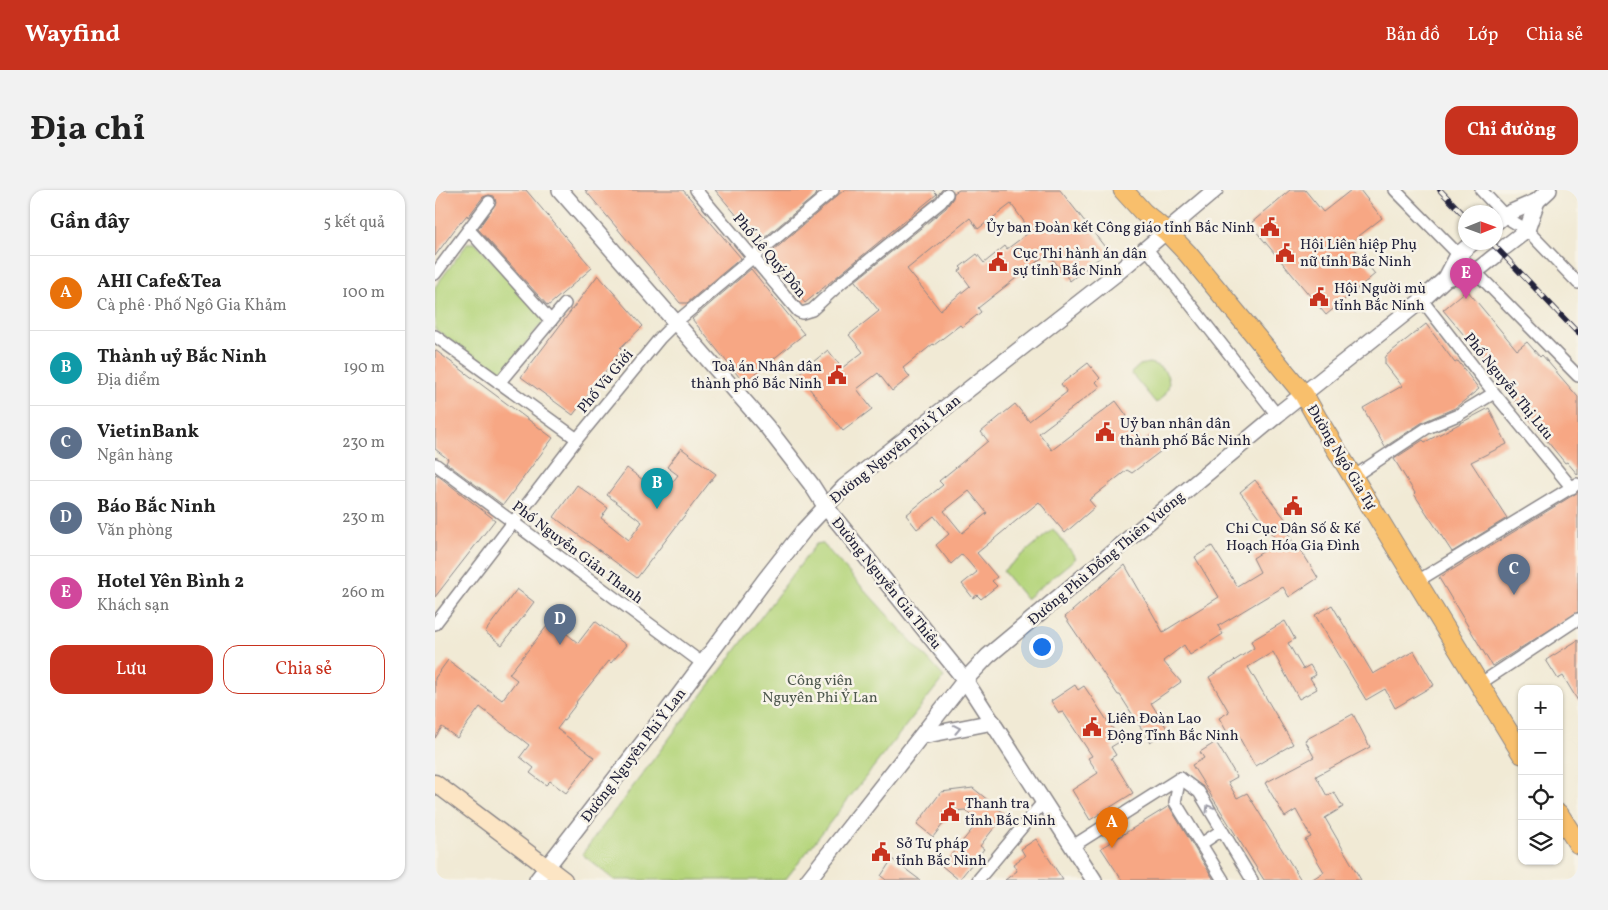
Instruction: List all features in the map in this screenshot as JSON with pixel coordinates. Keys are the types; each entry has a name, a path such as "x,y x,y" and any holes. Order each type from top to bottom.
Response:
{"main road":[{"name":"Đường Ngô Gia Tự","path":"1123,190 1143,212 1167,232 1188,254 1304,395 1478,685 1518,748"},
{"path":"435,783 542,874 564,880"},
{"path":"1563,820 1578,844"}],"street":[{"name":"Đường Nguyễn Gia Thiều","path":"560,190 767,427 811,484 825,506 965,680 1094,880"},
{"name":"Phố Lê Quý Đôn","path":"696,190 799,312 805,313 941,202 947,191"},
{"name":"Đường Nguyên Phi Ỷ Lan","path":"542,874 764,581 825,506 844,487 1147,249 1215,190"},
{"path":"1395,190 1578,376"},
{"path":"1481,190 1491,205"},
{"path":"1503,218 1537,201 1549,190"},
{"name":"Phố Vũ Giới","path":"435,624 577,440 660,338 675,323 830,191"},
{"path":"1446,278 1475,272 1527,230 1537,201"},
{"path":"435,274 489,202"},
{"path":"1503,220 1527,230 1578,283"},
{"path":"469,230 551,321"},
{"path":"1147,249 1277,415"},
{"name":"Đường Phù Đổng Thiên Vương","path":"808,880 965,680 988,656 1277,415 1422,300 1446,278 1458,255 1464,250"},
{"name":"Phố Nguyễn Thị Lưu","path":"1416,582 1575,485 1494,393 1422,300"},
{"path":"499,383 565,304"},
{"path":"435,336 577,440"},
{"path":"1353,477 1427,428 1458,415 1494,393"},
{"name":"Phố Nguyễn Giản Thanh","path":"435,465 703,663"},
{"path":"1478,685 1578,619"},
{"path":"922,736 993,722"},
{"path":"1180,778 1199,792 1252,880"},
{"path":"1180,778 1175,802 1223,880"},
{"path":"1073,846 1180,778"},
{"path":"979,880 1044,801"},
{"path":"1201,844 1222,830"}],"green space":[{"path":"468,243 475,243 546,318 499,376 435,329 435,287"},
{"path":"1149,363 1163,370 1169,380 1166,392 1156,403 1131,373 1140,365"},
{"path":"1053,529 1076,558 1026,599 1003,571"},
{"name":"Công viên Nguyên Phi Ỷ Lan","path":"822,543 944,677 785,880 614,880 582,854 816,544"}],"building":[{"path":"435,190 526,190 592,268 548,306 478,229 496,203 494,196 489,195 483,197 468,217 467,215 435,256"},
{"path":"585,190 683,190 741,258 687,303 680,303"},
{"path":"715,190 814,190 817,194 763,239 757,239"},
{"path":"844,190 933,190 937,194 805,303 767,256"},
{"path":"959,190 1060,190 1108,251 1070,281 1048,253 978,308 981,312 962,327 960,325 933,344 903,368 910,377 892,391 878,373 857,389 872,409 843,431 798,374 828,350 842,368 863,352 849,335 879,311 855,281 946,208 954,193","holes":["1011,204 1031,231 1007,249 1005,246 984,263 977,254 960,267 962,269 959,271 970,286 940,310 907,269 970,218 978,229"]},
{"path":"1290,190 1305,190 1323,212 1351,190 1360,190 1382,218 1350,243 1375,274 1326,315 1250,224"},
{"path":"751,269 804,334 744,383 692,319"},
{"path":"598,275 643,326 620,348 622,349 573,415 521,377"},
{"path":"1467,290 1517,350 1527,342 1540,357 1542,355 1578,397 1578,475 1567,462 1565,463 1494,374 1495,372 1443,310"},
{"path":"1426,324 1455,363 1458,361 1479,389 1455,408 1423,422 1385,447 1363,408 1402,386 1385,364 1385,358"},
{"path":"435,350 553,438 503,505 446,463 448,459 435,449"},
{"path":"1088,363 1100,378 1096,382 1100,387 1039,433 1052,450 1116,401 1127,416 1125,418 1142,441 1150,436 1161,451 1132,473 1127,470 1089,500 1095,507 1065,533 1039,502 977,553 997,577 992,581 997,586 981,599 977,595 973,598 962,584 977,572 962,554 951,564 936,545 949,534 934,516 917,529 906,515 943,485 939,481 988,441 981,432 1015,404 1029,421 1067,392 1061,384","holes":["969,491 987,513 962,533 944,511"]},
{"path":"1489,408 1507,444 1471,462 1507,518 1452,552 1414,494 1394,459 1423,440 1425,442"},
{"path":"681,448 716,474 637,578 554,517 577,485 608,508 601,518 629,540 642,522 607,495 627,468 663,495 678,475 667,467"},
{"path":"436,474 495,520 435,597 435,476"},
{"path":"1255,480 1290,525 1285,529 1297,549 1299,547 1318,578 1289,597 1283,587 1218,626 1223,634 1190,655 1184,645 1163,661 1181,682 1151,703 1168,730 1150,742 1120,695 1118,695 1065,617 1125,565 1163,632 1219,597 1195,557 1212,546 1237,586 1260,572 1253,558 1278,542 1240,492"},
{"path":"1578,492 1578,612 1492,666 1439,578"},
{"path":"517,589 534,602 502,645 485,632"},
{"path":"1332,605 1373,674 1414,651 1434,685 1395,708 1385,689 1366,700 1315,615"},
{"path":"551,621 578,643 595,621 626,645 611,663 609,661 557,729 594,757 566,793 550,781 546,785 530,773 534,768 520,757 529,745 480,707 457,738 442,727 435,738 435,678 448,660 502,700 517,680 509,674"},
{"path":"1285,621 1295,639 1288,643 1303,669 1310,665 1316,675 1310,678 1317,689 1299,699 1273,652 1248,667 1293,744 1255,766 1234,728 1227,732 1219,718 1229,712 1209,677 1254,648 1251,641"},
{"path":"1578,640 1578,701 1563,676 1558,679 1546,660"},
{"path":"1075,685 1078,690 1084,686 1121,741 1111,747 1116,755 1111,758 1133,793 1090,820 1072,790 1098,773 1088,758 1092,756 1063,712 1059,713 1051,701"},
{"path":"1353,714 1370,747 1316,776 1327,796 1334,792 1343,807 1325,818 1361,880 1311,880 1324,872 1305,840 1311,837 1296,810 1285,817 1265,783 1314,757 1305,740"},
{"path":"1216,742 1237,777 1228,782 1237,798 1247,793 1301,880 1264,880 1192,765 1204,758 1200,752"},
{"path":"973,788 1005,814 980,846 984,849 959,880 942,866 979,821 965,810 953,811 933,837 917,824 941,792"},
{"path":"1169,806 1214,880 1122,880 1101,848"},
{"path":"1036,839 1063,880 1005,880 1017,871 1013,864 1025,856 1021,849"},
{"path":"892,859 920,880 886,880 881,876"}],"railway":[{"path":"1440,190 1458,209"},
{"path":"1499,250 1578,333"}],"place":[{"name":"Ủy ban Đoàn kết Công giáo tỉnh Bắc Ninh","path":"1270,227"},
{"name":"Hội Liên hiệp Phụ nữ tỉnh Bắc Ninh","path":"1285,253"},
{"name":"Cục Thi hành án dân sự tỉnh Bắc Ninh","path":"998,262"},
{"name":"Hội Người mù tỉnh Bắc Ninh","path":"1319,297"},
{"name":"Hotel Yên Bình 2","path":"1466,299"},
{"name":"Toà án Nhân dân thành phố Bắc Ninh","path":"837,375"},
{"name":"Uỷ ban nhân dân thành phố Bắc Ninh","path":"1105,432"},
{"name":"Chi Cục Dân Số & Kế Hoạch Hóa Gia Đình","path":"1293,506"},
{"name":"Thành uỷ Bắc Ninh","path":"657,509"},
{"name":"VietinBank","path":"1514,595"},
{"name":"Báo Bắc Ninh","path":"560,645"},
{"name":"Liên Đoàn Lao Động Tỉnh Bắc Ninh","path":"1092,727"},
{"name":"Thanh tra tỉnh Bắc Ninh","path":"950,812"},
{"name":"AHI Cafe&Tea","path":"1112,848"},
{"name":"Sở Tư pháp tỉnh Bắc Ninh","path":"881,852"}]}
